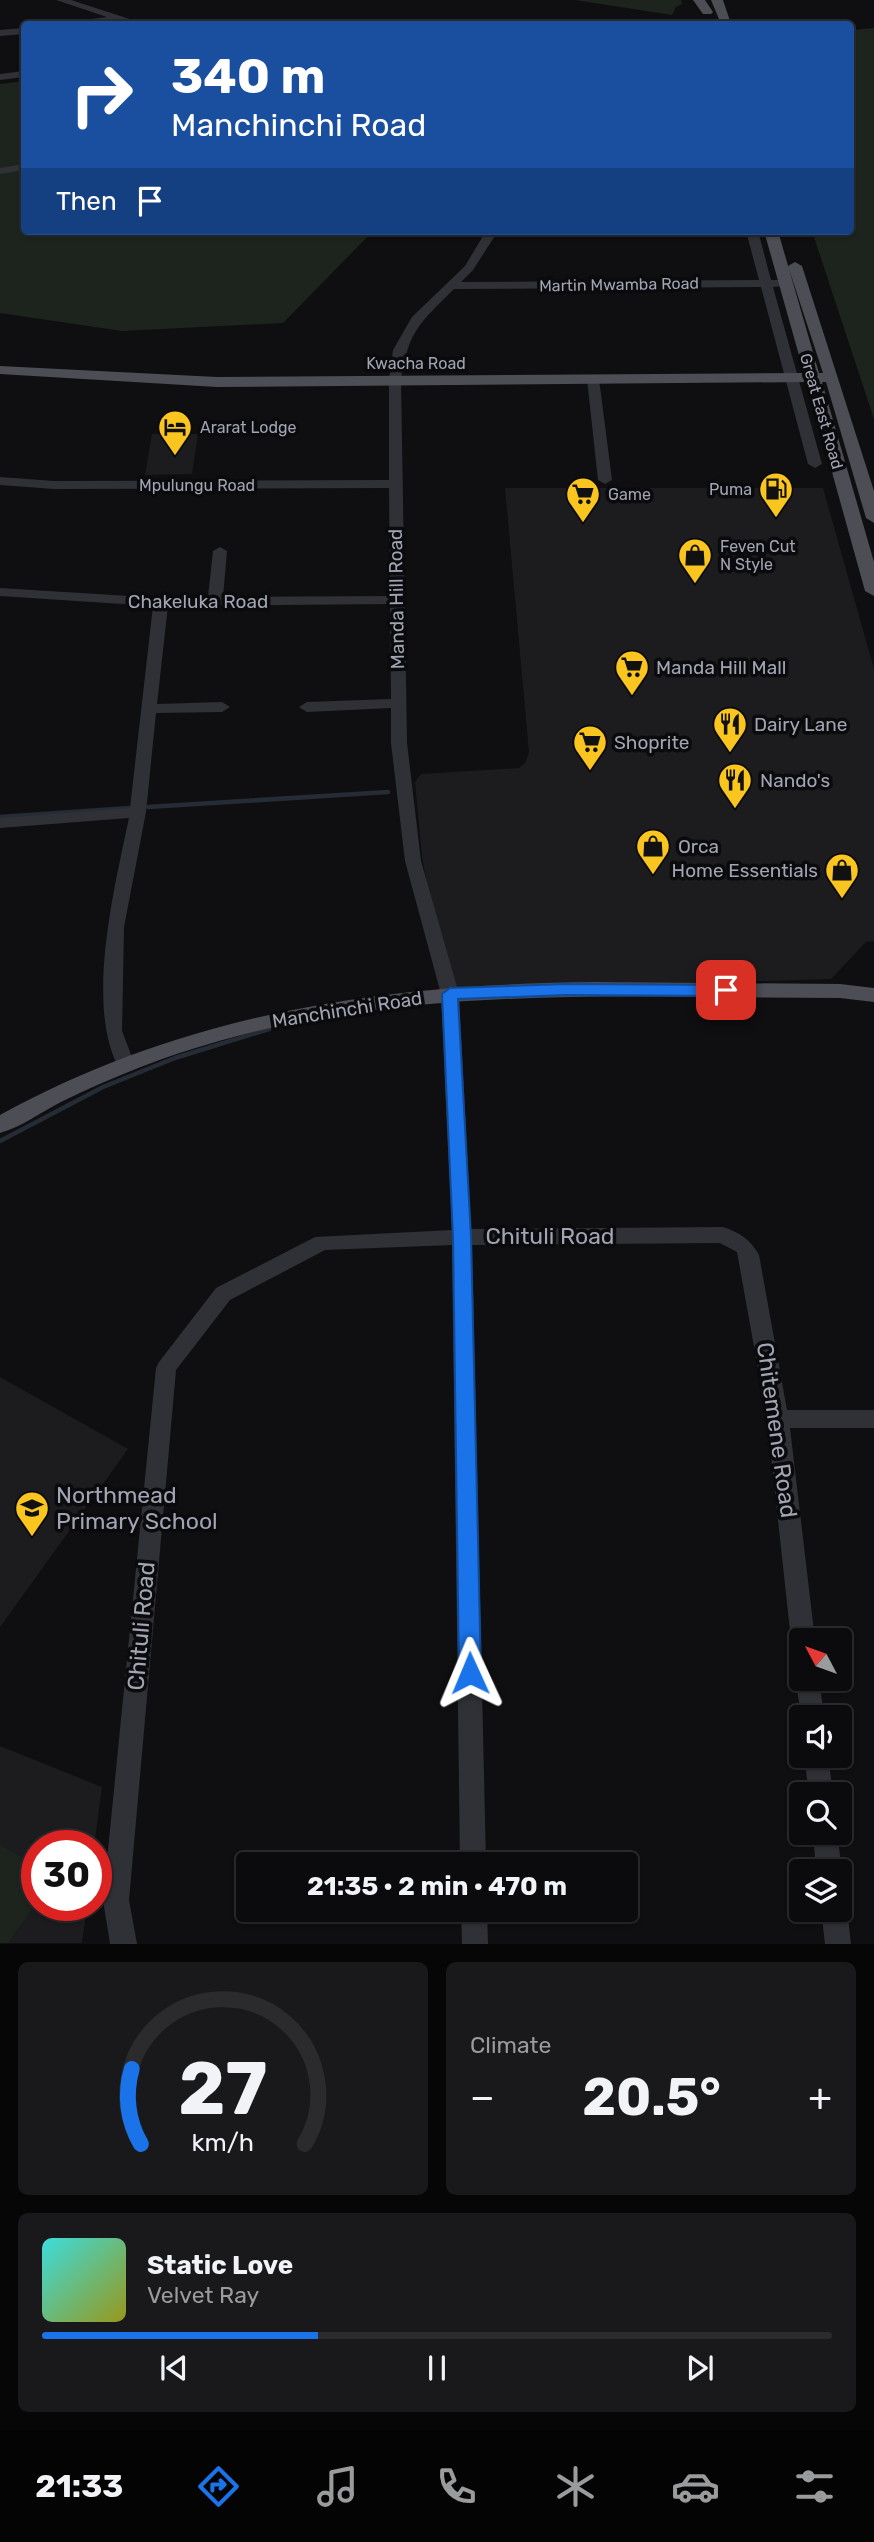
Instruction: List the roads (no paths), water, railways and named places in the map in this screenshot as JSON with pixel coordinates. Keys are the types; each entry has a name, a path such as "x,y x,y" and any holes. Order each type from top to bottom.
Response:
{"main road":[{"path":"717,0 725,21"},
{"path":"703,4 709,21"},
{"name":"Great East Road","path":"772,235 874,591"},
{"name":"Great East Road","path":"786,235 874,518"},
{"name":"Kwacha Road","path":"0,370 167,381 832,377"},
{"name":"Manchinchi Road","path":"841,991 874,986"},
{"name":"Manchinchi Road","path":"0,1125 48,1098 126,1065 202,1039 279,1019 367,1003 450,994 566,990 841,991 874,995"}],"street":[{"path":"61,0 130,21"},
{"path":"98,21 121,18"},
{"path":"0,33 21,30"},
{"path":"0,78 21,74"},
{"path":"0,171 21,168"},
{"name":"Manda Hill Road","path":"473,1852 462,1237 450,994 414,861 405,804 397,703 395,380 399,350 416,320 452,286 475,259 490,235"},
{"path":"753,235 815,464"},
{"name":"Martin Mwamba Road","path":"452,286 785,283"},
{"path":"593,379 605,480"},
{"name":"Mpulungu Road","path":"0,481 54,485 394,484"},
{"path":"215,601 220,551"},
{"name":"Chakeluka Road","path":"0,592 161,602 397,600"},
{"path":"126,1065 113,1031 115,927 138,812 161,602"},
{"path":"307,707 397,703"},
{"path":"149,709 222,706"},
{"path":"0,823 138,812"},
{"name":"Chituli Road","path":"124,1944 116,1900 166,1368 223,1294 322,1242 462,1237 723,1235"},
{"name":"Chitemene Road","path":"723,1235 744,1247 750,1255 778,1419 802,1628"},
{"path":"778,1419 874,1419"},
{"path":"474,1922 475,1944"},
{"path":"835,1922 838,1944"}],"waterway":[{"path":"148,807 388,792"},
{"path":"0,817 129,808"},
{"path":"325,1018 365,1010"},
{"path":"0,1141 103,1087 175,1058 269,1029"}],"place":[{"name":"Ararat Lodge","path":"175,457"},
{"name":"Puma","path":"776,519"},
{"name":"Game","path":"583,524"},
{"name":"Feven Cut N Style","path":"695,585"},
{"name":"Manda Hill Mall","path":"632,697"},
{"name":"Dairy Lane","path":"730,754"},
{"name":"Shoprite","path":"590,772"},
{"name":"Nando's","path":"735,810"},
{"name":"Orca","path":"653,876"},
{"name":"Home Essentials","path":"842,900"},
{"name":"Northmead Primary School","path":"32,1538"}]}
